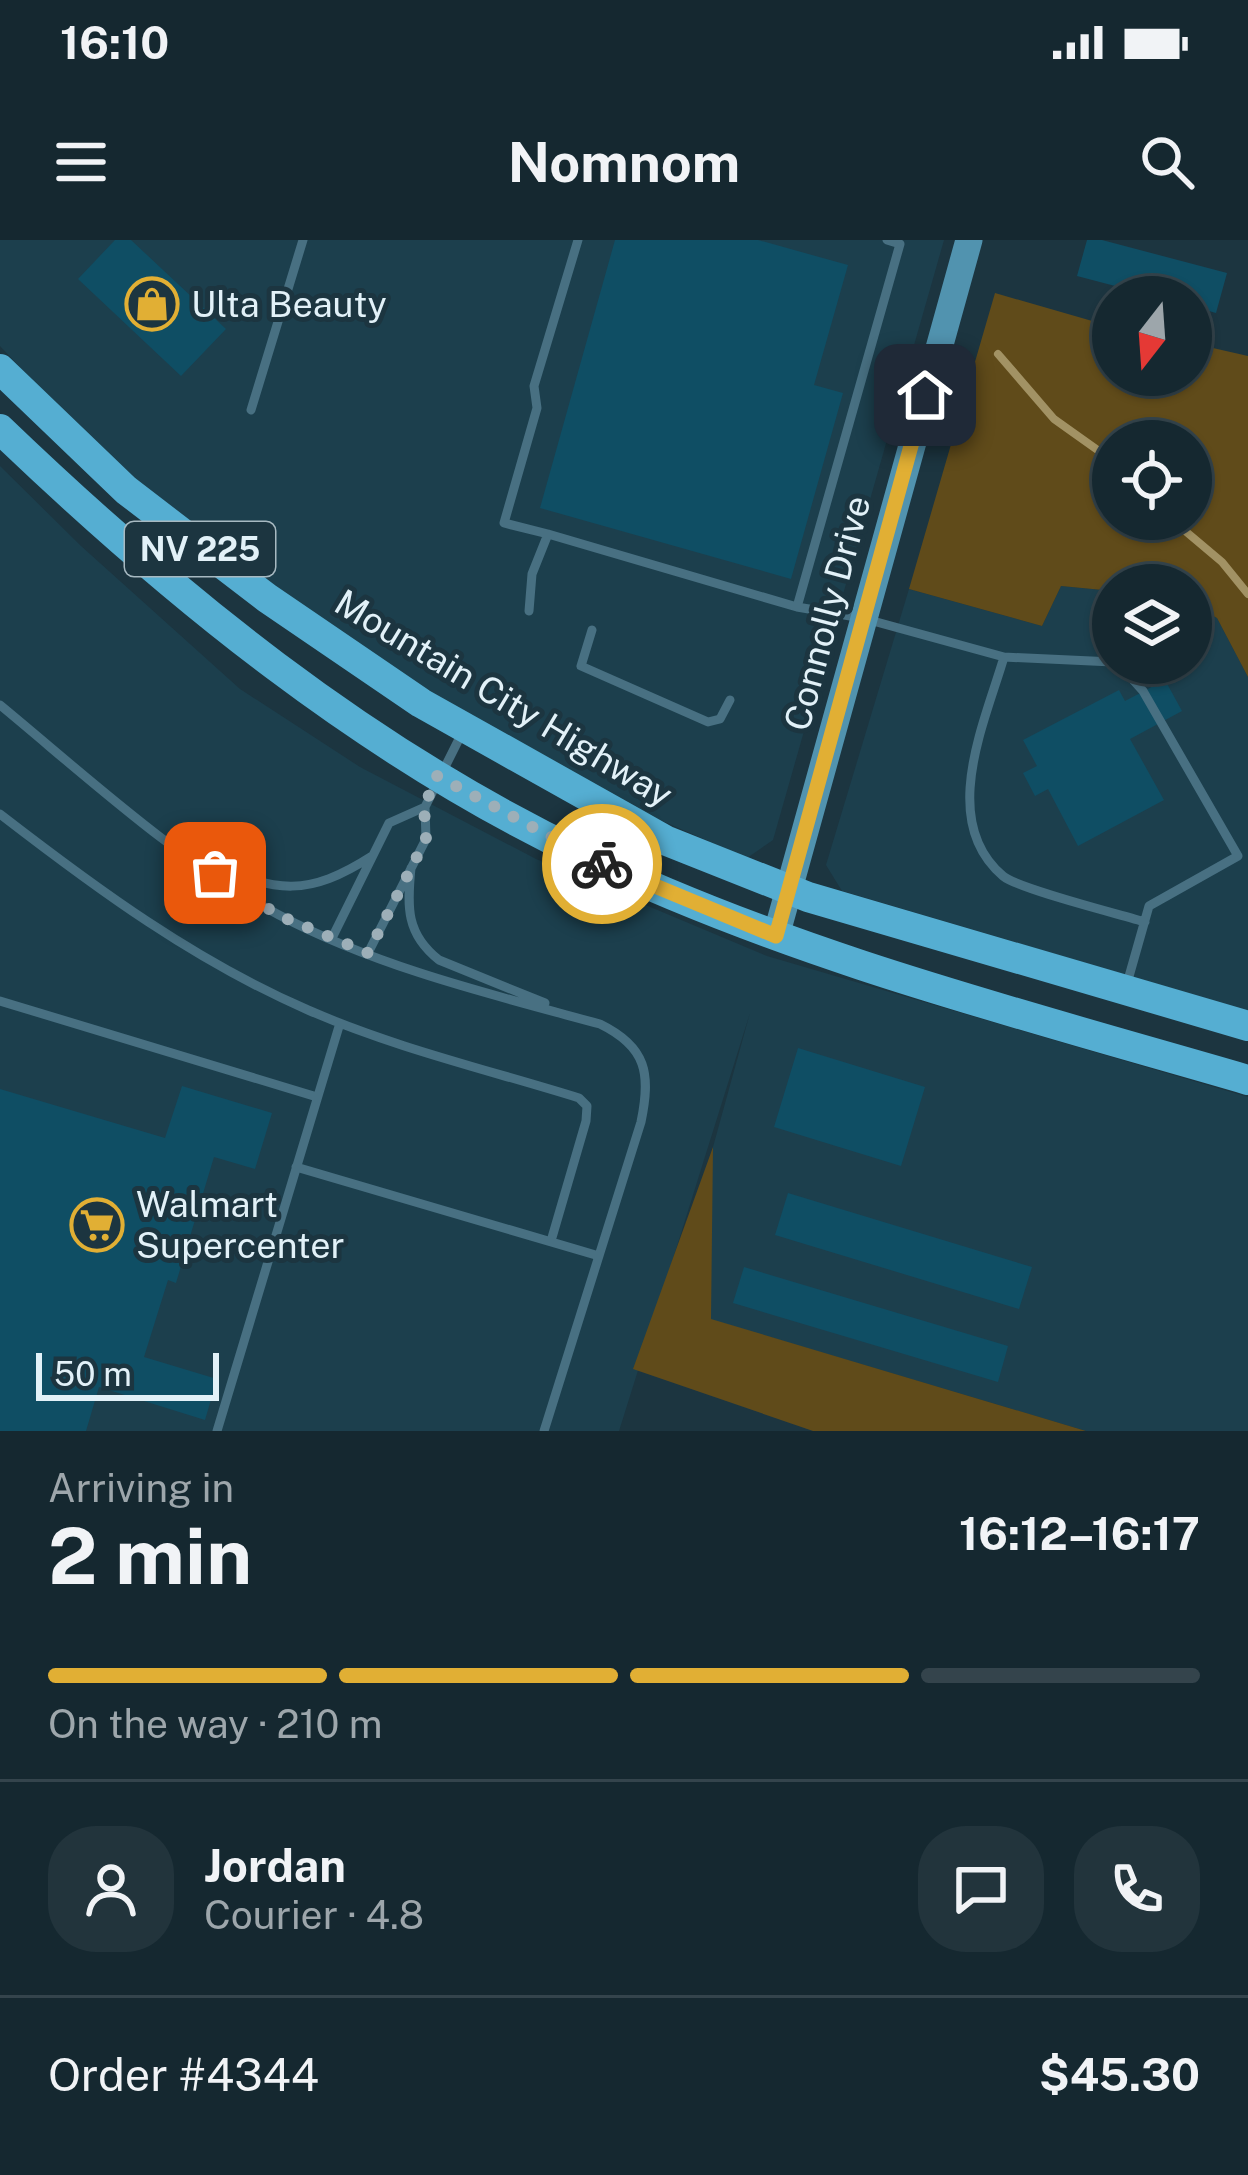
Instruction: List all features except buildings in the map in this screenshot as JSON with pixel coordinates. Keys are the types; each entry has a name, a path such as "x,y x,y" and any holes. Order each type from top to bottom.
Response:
{"main road":[{"name":"Mountain City Highway","path":"0,369 126,490 333,644 464,729 667,842 788,889 1248,1026"},
{"name":"NV 225","path":"0,429 102,527 203,610 356,724 437,776 587,857 776,936 1248,1080"}],"street":[{"name":"Connolly Drive","path":"776,936 969,240"}],"lane":[{"path":"251,410 303,240"},
{"path":"578,240 534,386 537,409 504,523 796,607 862,618 1004,657 1092,661"},
{"path":"796,607 901,244 887,240"},
{"path":"529,611 532,574 548,534"},
{"path":"592,630 581,666 708,722 720,718 730,700"},
{"path":"1004,657 968,782 968,807 976,836 1005,878 1145,922"},
{"path":"1125,990 1149,906 1238,856 1136,684"},
{"path":"0,705 134,817 278,915 368,953 600,1024"},
{"path":"368,953 426,839 424,807 464,729"},
{"path":"332,938 389,823 424,807"},
{"path":"0,814 164,934 256,986 340,1023 579,1098 587,1106 586,1121 551,1241"},
{"path":"187,853 230,872 292,889 347,872 372,856"},
{"path":"412,868 408,913 425,949 458,968 622,1035 642,1063 645,1100 544,1431"},
{"path":"0,1001 317,1097"},
{"path":"217,1431 340,1023"},
{"path":"296,1167 599,1256"}],"shaded area":[{"path":"0,240 944,240 773,840 747,858 635,809 416,686 227,556 98,451 0,346"},
{"path":"995,293 1092,321 1092,396 1212,396 1212,348 1248,356 1248,677 1212,615 1212,564 1092,564 1092,589 1061,586 1042,626 909,589"},
{"path":"0,466 240,689 360,767 536,859 767,956 1248,1097 1248,1431 1086,1431 702,1317 713,1147 750,1013 619,1431 0,1431"},
{"path":"1061,586 1092,589 1092,684 1212,684 1212,615 1217,618 1248,677 1248,1011 842,891 826,865 909,589 1042,626"},
{"path":"713,1147 711,1319 1086,1431 813,1431 633,1369"}],"waterway":[{"path":"998,354 1054,419 1092,446"},
{"path":"1196,540 1248,594"}],"way so far":[{"path":"215,873 278,915 368,953 426,839 424,807 437,776 602,864"}],"place":[{"name":"Ulta Beauty","path":"152,304"},
{"name":"Walmart Supercenter","path":"97,1225"}],"route":[{"path":"602,864 776,936 925,395"}]}
